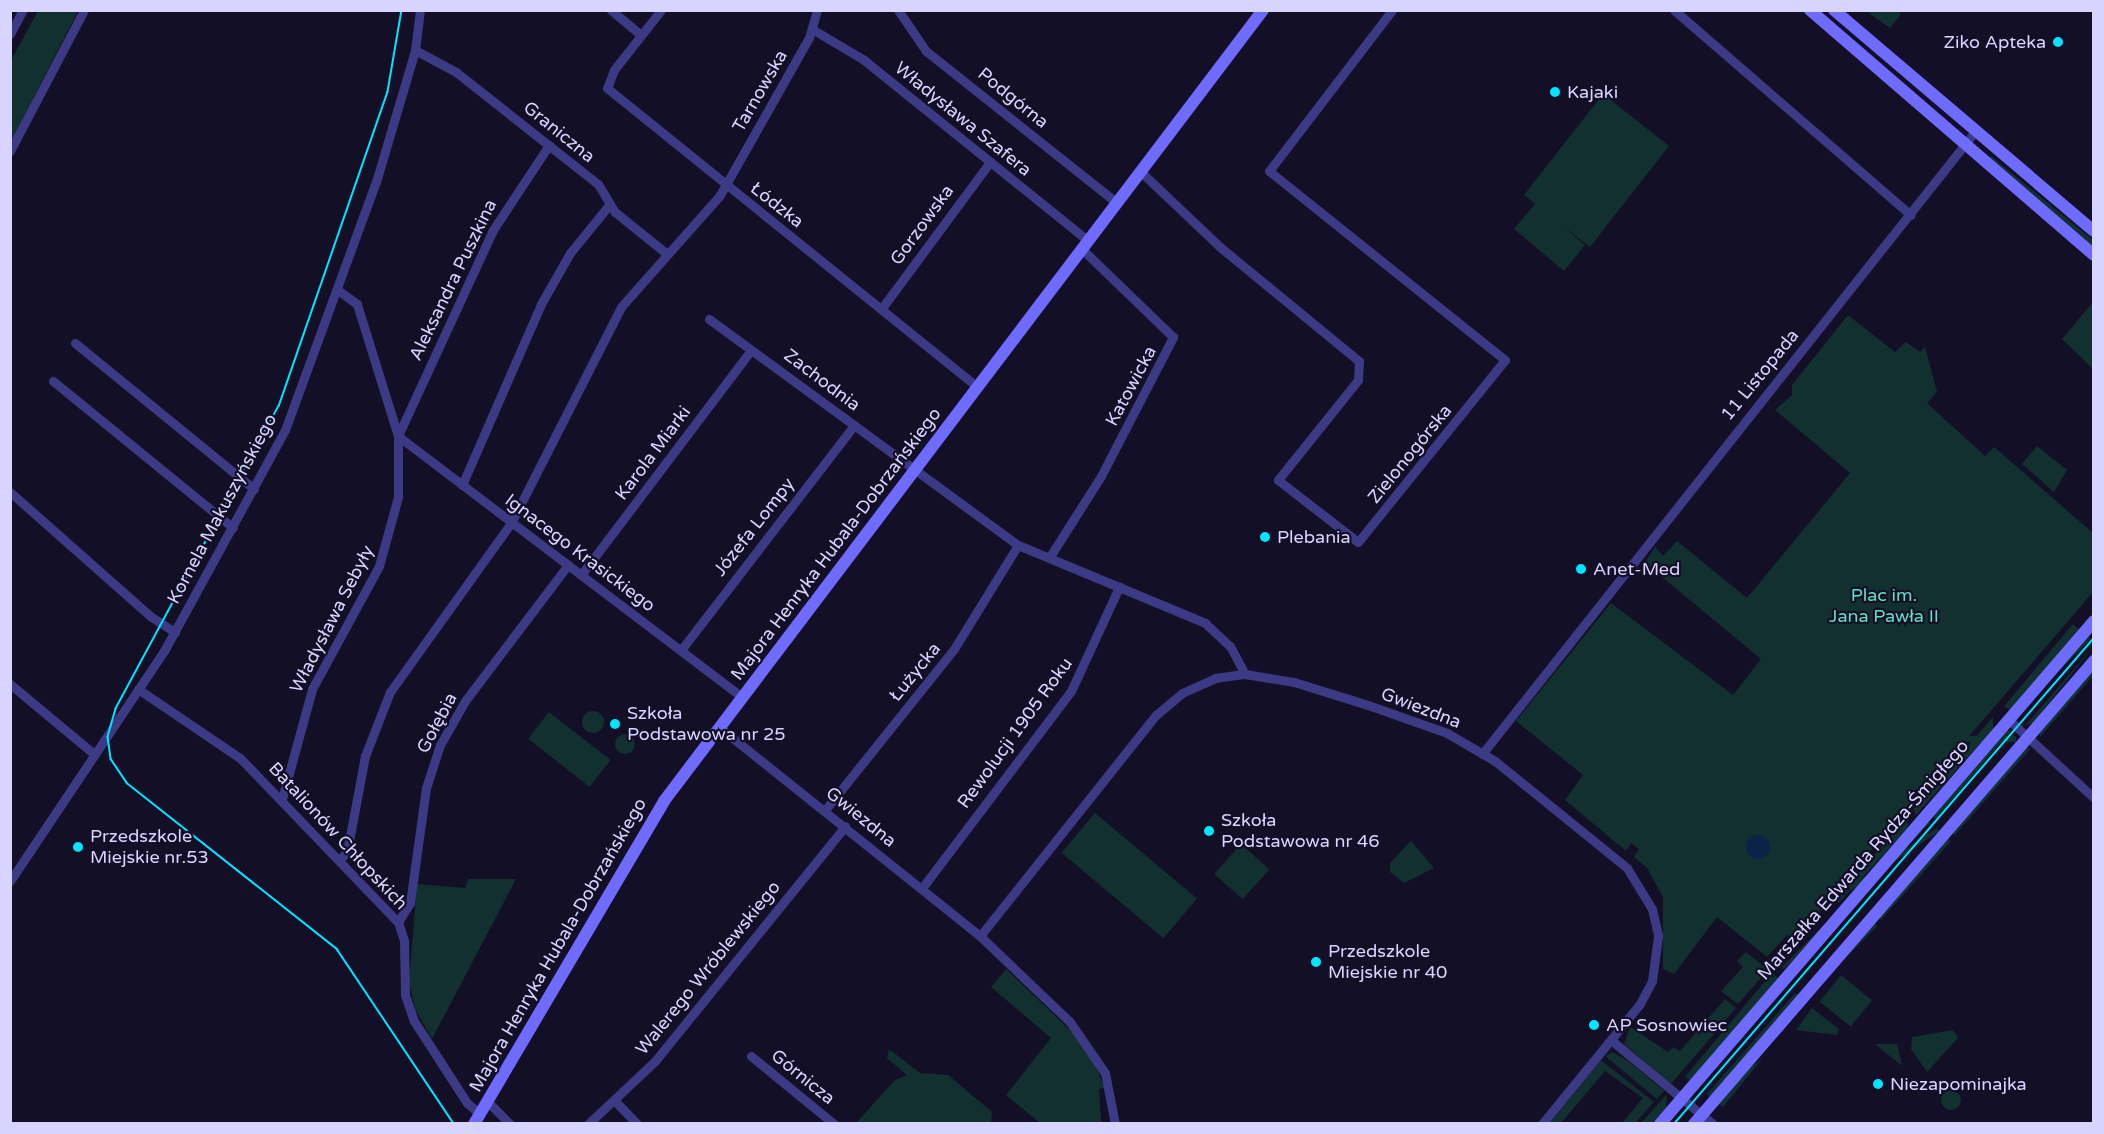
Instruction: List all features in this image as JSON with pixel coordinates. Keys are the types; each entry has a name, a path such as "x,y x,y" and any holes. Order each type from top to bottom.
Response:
{"street":[{"path":"10,34 23,10"},
{"path":"10,151 84,10"},
{"name":"Kornela Makuszyńskiego","path":"10,881 175,632 288,423 338,290 415,50 420,10"},
{"path":"611,10 641,34"},
{"name":"Łódzka","path":"661,10 641,34 607,88 978,387"},
{"name":"Tarnowska","path":"339,860 346,852 365,756 390,692 511,523 599,346 631,292 667,254 725,185 812,29 817,10"},
{"name":"Podgórna","path":"897,10 926,51 1117,203"},
{"name":"Majora Henryka Hubala-Dobrzańskiego","path":"477,1119 643,832 719,726 1263,10"},
{"name":"Zielonogórska","path":"1141,172 1220,247 1359,361 1358,380 1278,480 1358,542 1505,360 1269,171 1392,10"},
{"path":"1674,10 1911,214"},
{"path":"1834,10 2094,231"},
{"path":"1811,11 2094,255"},
{"name":"Władysława Szafera","path":"812,29 864,60 990,162 1085,245"},
{"name":"Graniczna","path":"415,50 430,54 605,190 609,205 667,254"},
{"name":"11 Listopada","path":"1482,754 1976,130"},
{"name":"Aleksandra Puszkina","path":"398,436 493,230 549,145"},
{"name":"Gorzowska","path":"882,308 990,162"},
{"path":"462,485 541,304 570,253 609,205"},
{"name":"Katowicka","path":"1049,558 1101,476 1173,337 1085,245"},
{"name":"Władysława Sebyły","path":"282,799 312,689 386,551 398,497 398,436 357,304 338,290"},
{"name":"Zachodnia","path":"709,319 1018,545 1205,623 1230,646 1245,674"},
{"path":"75,343 254,489"},
{"name":"Karola Miarki","path":"581,575 751,350"},
{"path":"53,381 233,528"},
{"name":"Józefa Lompy","path":"681,650 854,425"},
{"name":"Ignacego Krasickiego","path":"398,436 742,697"},
{"path":"10,492 150,616 175,632"},
{"name":"Łużycka","path":"825,810 954,649 1018,545"},
{"name":"Gołębia","path":"398,922 410,903 426,788 440,745 465,701 568,565"},
{"name":"Rewolucji 1905 Roku","path":"922,888 1071,691 1119,587"},
{"name":"Marszałka Edwarda Rydza-Śmigłego","path":"1660,1124 2094,621"},
{"path":"1698,1119 2094,661"},
{"name":"Gwiezdna","path":"980,936 1168,704 1215,678 1245,674 1294,681 1368,705 1447,733 1482,754 1627,868 1652,909 1658,936 1652,981 1611,1040 1542,1124"},
{"path":"10,684 94,754"},
{"name":"Batalionów Chłopskich","path":"138,689 217,738 282,799 398,922 411,1014 477,1119"},
{"path":"2009,720 2094,798"},
{"name":"Gwiezdna","path":"719,726 980,936 1088,1040 1105,1073 1115,1124"},
{"name":"Walerego Wróblewskiego","path":"588,1124 655,1061 845,826"},
{"path":"1611,1040 1682,1098 1698,1119 1713,1124"},
{"name":"Górnicza","path":"751,1056 834,1124"},
{"path":"487,1101 510,1124"},
{"path":"615,1101 638,1124"}],"green space":[{"path":"38,11 78,11 11,141 11,60"},
{"path":"1866,11 1899,11 1901,14 1890,28"},
{"path":"1603,94 1669,146 1590,247 1561,225 1585,245 1564,271 1514,229 1535,204 1524,195"},
{"path":"1991,156 2093,240 2093,249 1989,159"},
{"path":"2093,302 2093,369 2062,339"},
{"name":"Plac im. Jana Pawła II","path":"1848,315 1895,352 1906,342 1920,352 1925,347 1937,392 1927,403 1985,456 1994,447 2093,533 2093,592 1794,940 1787,935 1767,957 1717,917 1674,974 1663,969 1663,897 1647,868 1634,857 1639,849 1631,843 1626,851 1565,800 1583,775 1516,721 1611,603 1733,695 1761,659 1645,563 1655,547 1663,556 1677,541 1747,598 1850,473 1775,410 1792,395 1792,385"},
{"path":"2037,446 2067,470 2054,492 2022,464"},
{"path":"2073,624 2079,629 2010,711 2004,706"},
{"path":"2088,636 2091,639 2015,714 2012,712"},
{"path":"2093,647 2033,723 2025,726"},
{"path":"2093,667 2093,676 2040,737 2040,731"},
{"path":"589,711 597,711 604,718 604,726 597,733 589,733 582,726 582,718"},
{"path":"549,712 610,760 590,787 528,739"},
{"path":"1993,717 1993,729 1916,815 1913,809"},
{"path":"2007,730 2011,730 1936,819 1932,816"},
{"path":"625,734 632,737 635,744 632,751 625,754 618,751 615,744 618,737"},
{"path":"1901,736 2016,736 2016,742 1901,742"},
{"path":"2025,748 2031,748 1955,835 1952,833"},
{"path":"1095,813 1197,898 1163,938 1062,853"},
{"path":"1906,818 1909,827 1839,903 1835,900"},
{"path":"1928,821 1930,823 1784,969 1782,967"},
{"path":"1937,828 1939,831 1812,917 1810,914"},
{"path":"1947,838 1951,841 1881,920 1878,917"},
{"path":"1411,841 1434,868 1404,883 1390,872 1390,863"},
{"path":"1241,844 1269,869 1242,899 1214,874"},
{"path":"468,879 516,879 432,1039 415,1009 409,982 417,884 465,888"},
{"path":"1873,922 1877,926 1810,993 1806,989"},
{"path":"1746,952 1768,970 1738,1004 1721,991 1743,967 1737,961"},
{"path":"1006,969 1073,1033 1097,1068 1104,1088 1099,1089 1101,1123 1040,1123 1006,1095 1051,1038 991,987"},
{"path":"1772,973 1778,978 1691,1082 1685,1076"},
{"path":"1841,975 1872,1000 1851,1027 1820,1001"},
{"path":"1795,993 1797,995 1710,1097 1707,1094"},
{"path":"1725,999 1736,1008 1671,1084 1624,1044 1630,1027 1668,1052 1673,1047 1680,1051"},
{"path":"1812,1008 1839,1029 1837,1035 1796,1030"},
{"path":"1953,1030 1958,1038 1927,1072 1911,1049 1912,1037"},
{"path":"1875,1044 1897,1044 1902,1066"},
{"path":"889,1049 920,1073 948,1075 992,1112 991,1123 856,1123 895,1080 907,1075 887,1058"},
{"path":"1612,1052 1627,1060 1664,1091 1657,1099 1605,1056"},
{"path":"1762,1059 1723,1107 1718,1103 1745,1072"},
{"path":"1601,1060 1654,1102 1635,1123 1622,1123 1643,1098 1605,1071 1561,1123 1550,1123"},
{"path":"1951,1090 1958,1093 1961,1100 1958,1107 1951,1110 1944,1107 1941,1100 1944,1093"},
{"path":"1667,1094 1666,1108 1652,1123 1641,1123"}],"water":[{"path":"1758,835 1766,839 1770,847 1766,855 1758,859 1750,855 1746,847 1750,839"}],"tram line":[{"path":"402,10 388,92 279,406 116,709 108,737 111,759 127,783 337,949 454,1124"},
{"path":"1674,1124 2094,638"}],"place":[{"name":"Ziko Apteka","path":"2058,42"},
{"name":"Kajaki","path":"1555,92"},
{"name":"Plebania","path":"1265,537"},
{"name":"Anet-Med","path":"1581,569"},
{"name":"Szkoła Podstawowa nr 25","path":"615,724"},
{"name":"Szkoła Podstawowa nr 46","path":"1209,831"},
{"name":"Przedszkole Miejskie nr.53","path":"78,847"},
{"name":"Przedszkole Miejskie nr 40","path":"1316,962"},
{"name":"AP Sosnowiec","path":"1594,1025"},
{"name":"Niezapominajka","path":"1878,1084"}]}
